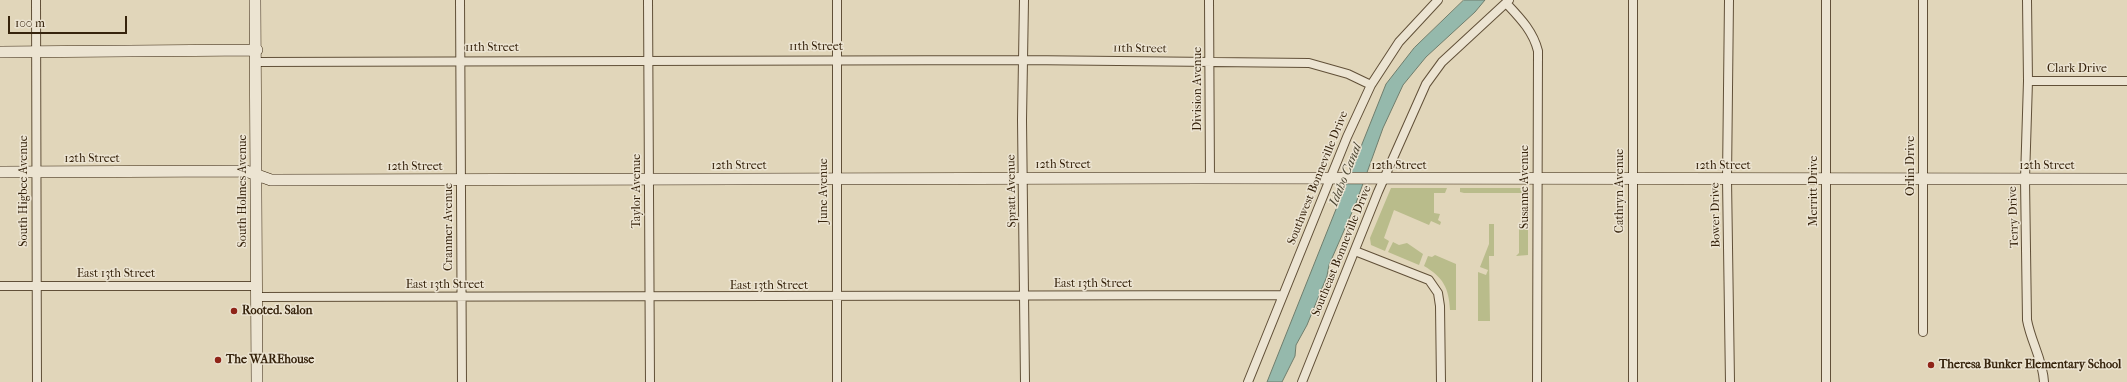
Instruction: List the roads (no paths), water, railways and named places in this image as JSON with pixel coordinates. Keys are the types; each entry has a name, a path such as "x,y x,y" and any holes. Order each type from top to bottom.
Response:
{"street":[{"name":"South Higbee Avenue","path":"36,0 37,382"},
{"name":"South Holmes Avenue","path":"256,0 257,382"},
{"name":"Cranmer Avenue","path":"460,0 462,382"},
{"name":"Taylor Avenue","path":"648,0 650,382"},
{"name":"June Avenue","path":"837,0 837,382"},
{"name":"Spratt Avenue","path":"1024,0 1025,382"},
{"name":"Division Avenue","path":"1210,0 1210,178"},
{"name":"Southwest Bonneville Drive","path":"1248,382 1260,356 1282,296 1330,178 1371,85 1399,42 1438,0"},
{"name":"Cathryn Avenue","path":"1633,0 1633,382"},
{"name":"Bower Drive","path":"1729,0 1727,179 1730,382"},
{"name":"Merritt Drive","path":"1826,0 1826,382"},
{"name":"Orlin Drive","path":"1923,0 1923,332"},
{"name":"Terry Drive","path":"2027,0 2028,81 2025,179 2027,320 2030,335 2043,369 2044,382"},
{"name":"Southeast Bonneville Drive","path":"1302,382 1414,108 1433,73 1472,32 1508,2"},
{"name":"Susanne Avenue","path":"1508,2 1526,25 1535,40 1538,51 1537,382"},
{"path":"0,52 257,50"},
{"name":"11th Street","path":"257,62 1023,60 1309,63 1348,74 1371,85"},
{"name":"Clark Drive","path":"2028,81 2127,81"},
{"name":"12th Street","path":"0,172 246,171 271,180 1210,178 2127,179"},
{"path":"1355,251 1429,280 1434,285 1438,293 1440,306 1442,382"},
{"name":"East 13th Street","path":"0,286 461,296 649,298 1282,296"}],"water":[{"name":"Idaho Canal","path":"1464,0 1485,0 1475,12 1426,57 1403,85 1383,128 1356,203 1329,265 1327,276 1307,325 1296,345 1295,356 1282,382 1267,382 1386,84 1414,48"}],"place":[{"name":"Rooted. Salon","path":"234,311"},
{"name":"The WAREhouse","path":"218,360"},
{"name":"Theresa Bunker Elementary School","path":"1931,365"}]}
